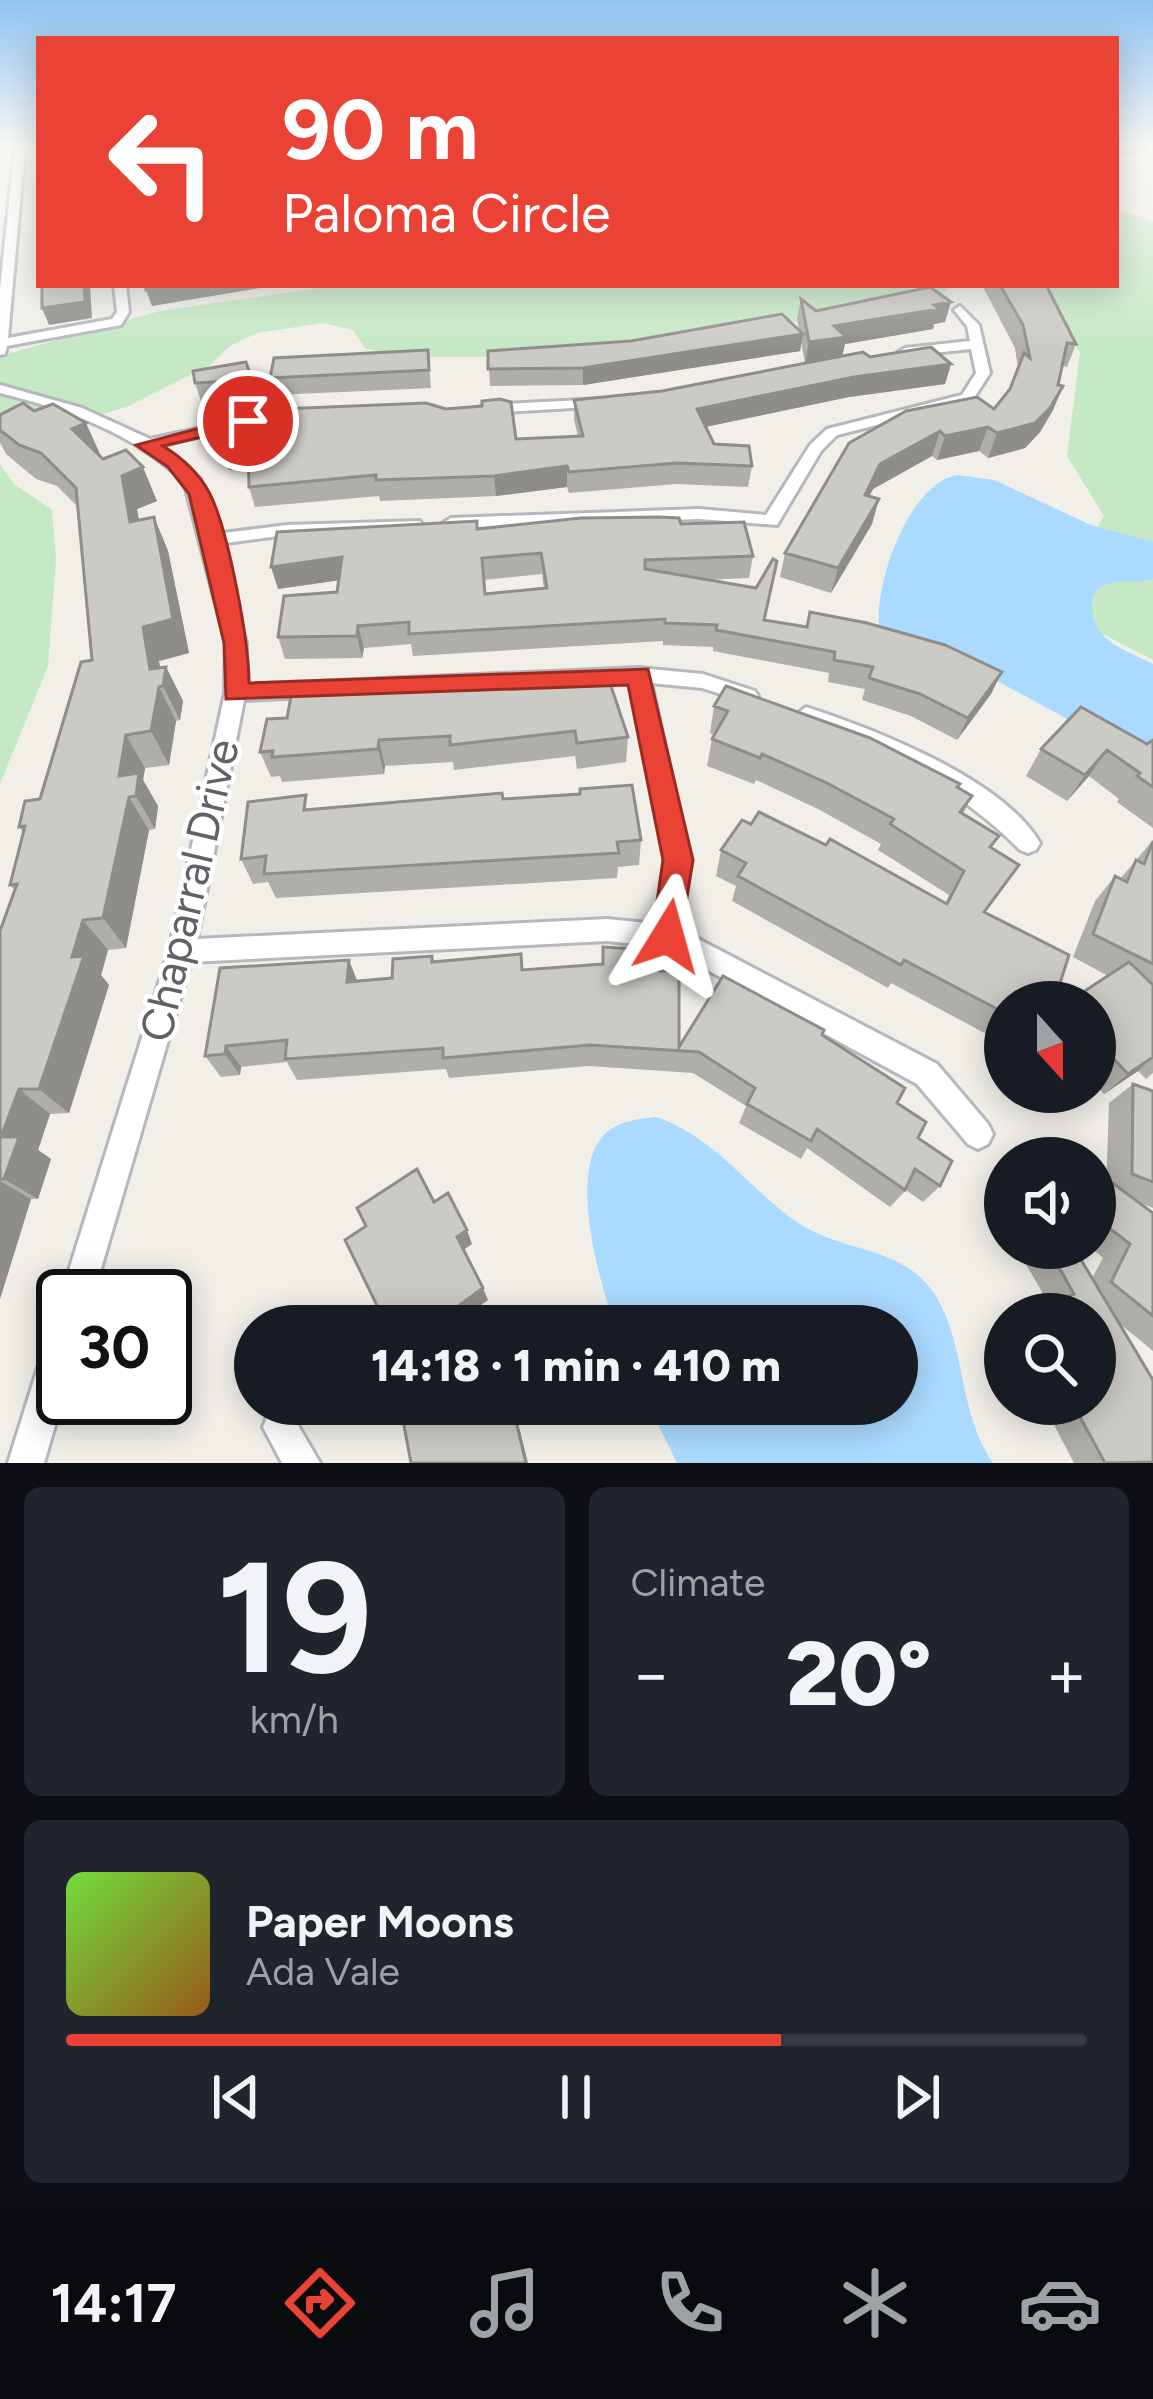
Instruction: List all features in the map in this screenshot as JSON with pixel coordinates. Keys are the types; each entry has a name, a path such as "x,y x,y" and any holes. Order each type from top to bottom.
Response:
{"street":[{"path":"14,214 2,347 116,322 123,312 119,288"},
{"path":"212,540 287,530 699,514 771,521 815,448 832,433 967,398 983,374 973,325 960,310"},
{"path":"890,355 976,344"},
{"name":"Chaparral Drive","path":"0,389 98,418 192,479 236,643 236,693 182,952 85,1269"},
{"path":"463,410 622,401"},
{"path":"146,445 266,417"},
{"path":"236,693 639,675 703,681 770,704"},
{"path":"639,675 678,860 668,936"},
{"path":"792,711 859,733 957,782 1004,817 1028,843"},
{"path":"182,952 607,929 668,936 927,1074 978,1134"},
{"path":"26,1463 38,1425"},
{"path":"280,1426 302,1463"}],"green space":[{"path":"1119,214 1153,221 1153,660 1076,620 1077,564 1104,516 1067,456 1080,353 1038,288 1119,288"},
{"path":"320,288 948,288 941,297 814,320 493,357 395,357 365,348 353,330 323,323 257,333 230,346 210,365 129,406 0,446 0,356 160,311"},
{"path":"0,464 14,484 52,510 56,559 48,666 0,784"}],"water":[{"path":"958,475 994,480 1091,525 1153,542 1153,579 1105,585 1094,594 1092,604 1094,620 1105,637 1153,664 1153,756 1084,728 957,659 880,634 882,591 897,540 924,496"},
{"path":"656,1117 678,1126 803,1226 894,1260 925,1281 946,1317 974,1423 993,1463 677,1463 658,1425 918,1425 918,1305 609,1305 590,1228 588,1174 593,1152 604,1135 628,1122"}],"building":[{"path":"42,288 84,288 85,302 42,308"},
{"path":"925,288 951,302 934,305 939,309 834,326 846,337 809,342 801,299 816,311"},
{"path":"1002,288 1048,288 1076,344 1067,343 1058,385 1063,386 1035,423 997,433 988,427 945,436 940,431 880,464 865,495 879,499 838,568 785,553 849,443 906,411 977,397 994,409 1010,389 1024,353 1030,358 1023,325"},
{"path":"782,314 803,334 583,368 488,369 488,351 631,341"},
{"path":"931,347 951,364 854,377 697,409 714,444 749,446 752,466 677,463 569,472 567,466 494,476 376,480 376,475 249,487 248,445 223,449 217,420 280,409 426,403 446,409 482,406 482,401 500,399 511,402 516,439 583,436 574,400 662,391 863,352 870,357"},
{"path":"428,350 429,370 270,378 274,358"},
{"path":"246,362 252,380 195,383 193,371"},
{"path":"23,403 34,411 53,404 86,423 72,429 103,459 126,450 143,467 122,476 130,522 154,517 173,619 143,627 150,669 166,667 151,731 126,735 119,776 139,773 136,796 129,797 103,918 83,920 72,957 84,956 39,1089 19,1089 1,1137 19,1137 4,1179 0,1179 0,931 17,884 10,885 25,826 19,827 25,801 40,799 81,662 92,660 76,488 41,453 19,445 0,430 0,415"},
{"path":"581,518 744,522 753,556 645,560 645,569 756,588 773,559 777,561 764,620 807,627 810,612 867,623 945,645 1002,672 968,718 920,694 869,678 873,667 834,660 835,652 716,630 717,625 665,623 665,619 409,634 409,622 358,626 357,636 278,637 284,596 337,592 342,557 271,567 277,532 477,521 477,529","holes":["541,553 547,588 485,594 482,558"]},
{"path":"608,677 628,737 577,743 575,731 450,745 450,736 379,740 378,749 272,757 273,751 260,752 267,719 287,718 291,696 477,685 477,690"},
{"path":"726,686 870,738 960,784 957,787 972,796 960,812 999,836 990,847 1019,865 984,912 1069,955 1061,981 984,981 984,1002 904,960 901,965 738,876 746,863 721,850 742,820 751,824 759,812 826,845 830,839 947,904 964,871 890,824 894,819 827,783 762,754 760,758 712,739 728,711 714,706"},
{"path":"1081,707 1147,744 1153,740 1153,787 1107,750 1085,775 1041,749"},
{"path":"632,785 641,840 617,842 619,853 264,874 266,856 241,859 248,802 306,795 304,810 502,793 503,799 580,794 580,789"},
{"path":"1153,841 1153,964 1093,934 1115,876 1127,882 1136,860 1144,864"},
{"path":"603,947 651,950 651,970 679,972 679,1047 723,976 824,1030 822,1035 905,1088 897,1103 926,1122 918,1138 952,1161 940,1186 915,1169 905,1190 817,1129 811,1141 747,1104 755,1088 699,1052 590,1045 443,1058 443,1048 285,1059 287,1040 226,1046 225,1054 205,1056 220,968 349,960 347,982 392,978 393,959 432,956 432,962 521,954 522,970 603,964"},
{"path":"1129,962 1153,985 1153,1057 1128,1074 1116,1061 1116,981 1100,981"},
{"path":"1133,1084 1153,1091 1153,1182 1132,1174"},
{"path":"417,1169 434,1202 448,1193 467,1230 457,1237 483,1288 460,1305 377,1305 345,1240 366,1226 357,1208"},
{"path":"1116,1185 1153,1213 1153,1316 1111,1282 1130,1244 1116,1233"},
{"path":"1060,1269 1087,1269 1101,1293 1073,1293"},
{"path":"1116,1318 1153,1380 1153,1462 1105,1463 1084,1425 1116,1425"},
{"path":"404,1425 517,1425 526,1463 411,1463"}],"route":[{"path":"248,421 146,445 176,463 199,493 236,643 236,693 639,675 678,860 668,936"}]}
